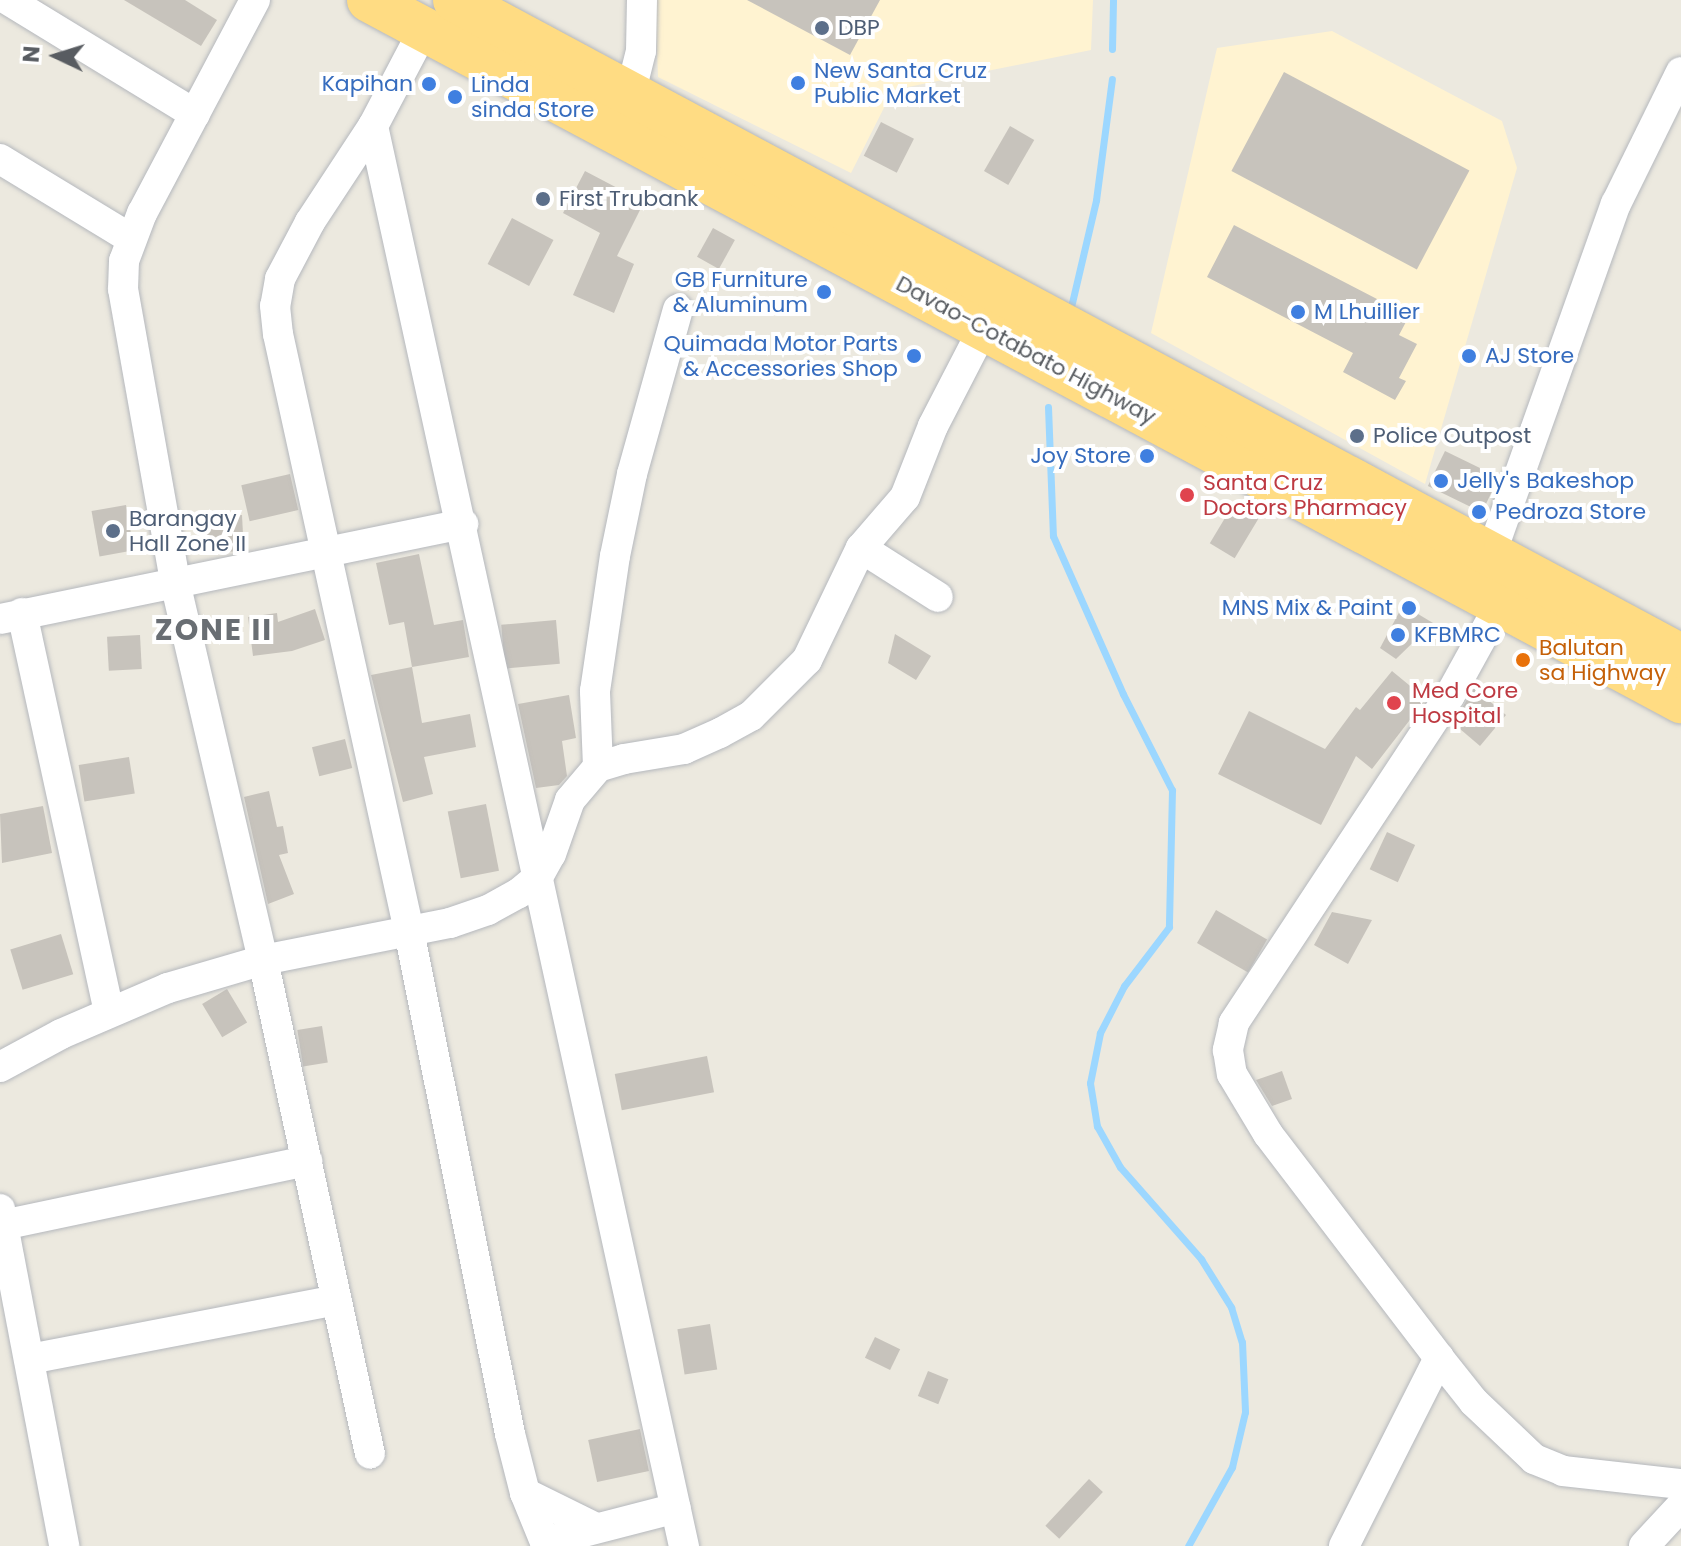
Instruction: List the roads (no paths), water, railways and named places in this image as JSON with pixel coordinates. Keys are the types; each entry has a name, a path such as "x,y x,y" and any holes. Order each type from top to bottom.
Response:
{"highway":[{"name":"Davao-Cotabato Highway","path":"369,0 440,14 630,95 667,138"},
{"name":"Davao-Cotabato Highway","path":"440,14 1497,580 1681,701"},
{"name":"Davao-Cotabato Highway","path":"804,210 984,327 1497,580 1679,652"}],"street":[{"path":"8,0 195,114"},
{"path":"255,0 130,238 124,261 126,317 175,582 263,960 370,1454"},
{"path":"630,95 641,51 642,0"},
{"path":"440,14 373,126 310,222 280,279 275,306 525,1493 545,1542 676,1508"},
{"path":"1681,72 1605,231 1497,580 1450,695 1255,988 1234,1023 1228,1050 1237,1085 1268,1134 1474,1402 1534,1459 1563,1471 1681,1484"},
{"path":"373,126 463,524 684,1546"},
{"path":"0,159 130,238"},
{"path":"598,767 595,691 615,556 639,446 678,309"},
{"path":"0,1067 109,1012 168,988 263,960 409,931 488,910 538,877 551,854 570,800 582,781 598,767 624,759 684,749 751,716 807,660 861,548 905,497 933,426 984,327"},
{"path":"109,1012 11,616 463,524"},
{"path":"861,548 938,597"},
{"path":"64,1546 2,1217 307,1161"},
{"path":"30,1359 336,1300"},
{"path":"1344,1546 1439,1358"},
{"path":"1644,1546 1681,1506"}],"waterway":[{"path":"1112,49 1113,0"},
{"path":"1071,307 1096,200 1112,79"},
{"path":"1048,407 1053,536 1123,694 1172,790 1169,927 1124,986 1100,1033 1090,1083 1097,1126 1120,1167 1201,1259 1231,1307 1242,1342 1245,1412 1232,1467 1188,1546"}],"place":[{"name":"DBP","path":"822,28"},
{"name":"New Santa Cruz Public Market","path":"798,83"},
{"name":"Kapihan","path":"429,84"},
{"name":"Linda sinda Store","path":"455,97"},
{"name":"First Trubank","path":"543,199"},
{"name":"GB Furniture & Aluminum","path":"824,292"},
{"name":"M Lhuillier","path":"1298,312"},
{"name":"Quimada Motor Parts & Accessories Shop","path":"914,356"},
{"name":"AJ Store","path":"1469,356"},
{"name":"Police Outpost","path":"1357,436"},
{"name":"Joy Store","path":"1147,456"},
{"name":"Jelly's Bakeshop","path":"1441,481"},
{"name":"Santa Cruz Doctors Pharmacy","path":"1187,495"},
{"name":"Pedroza Store","path":"1479,512"},
{"name":"Barangay Hall Zone II","path":"113,531"},
{"name":"MNS Mix & Paint","path":"1409,608"},
{"name":"KFBMRC","path":"1398,635"},
{"name":"Balutan sa Highway","path":"1523,660"},
{"name":"Med Core Hospital","path":"1394,703"}],"district":[{"name":"ZONE II","path":"214,630"}]}
